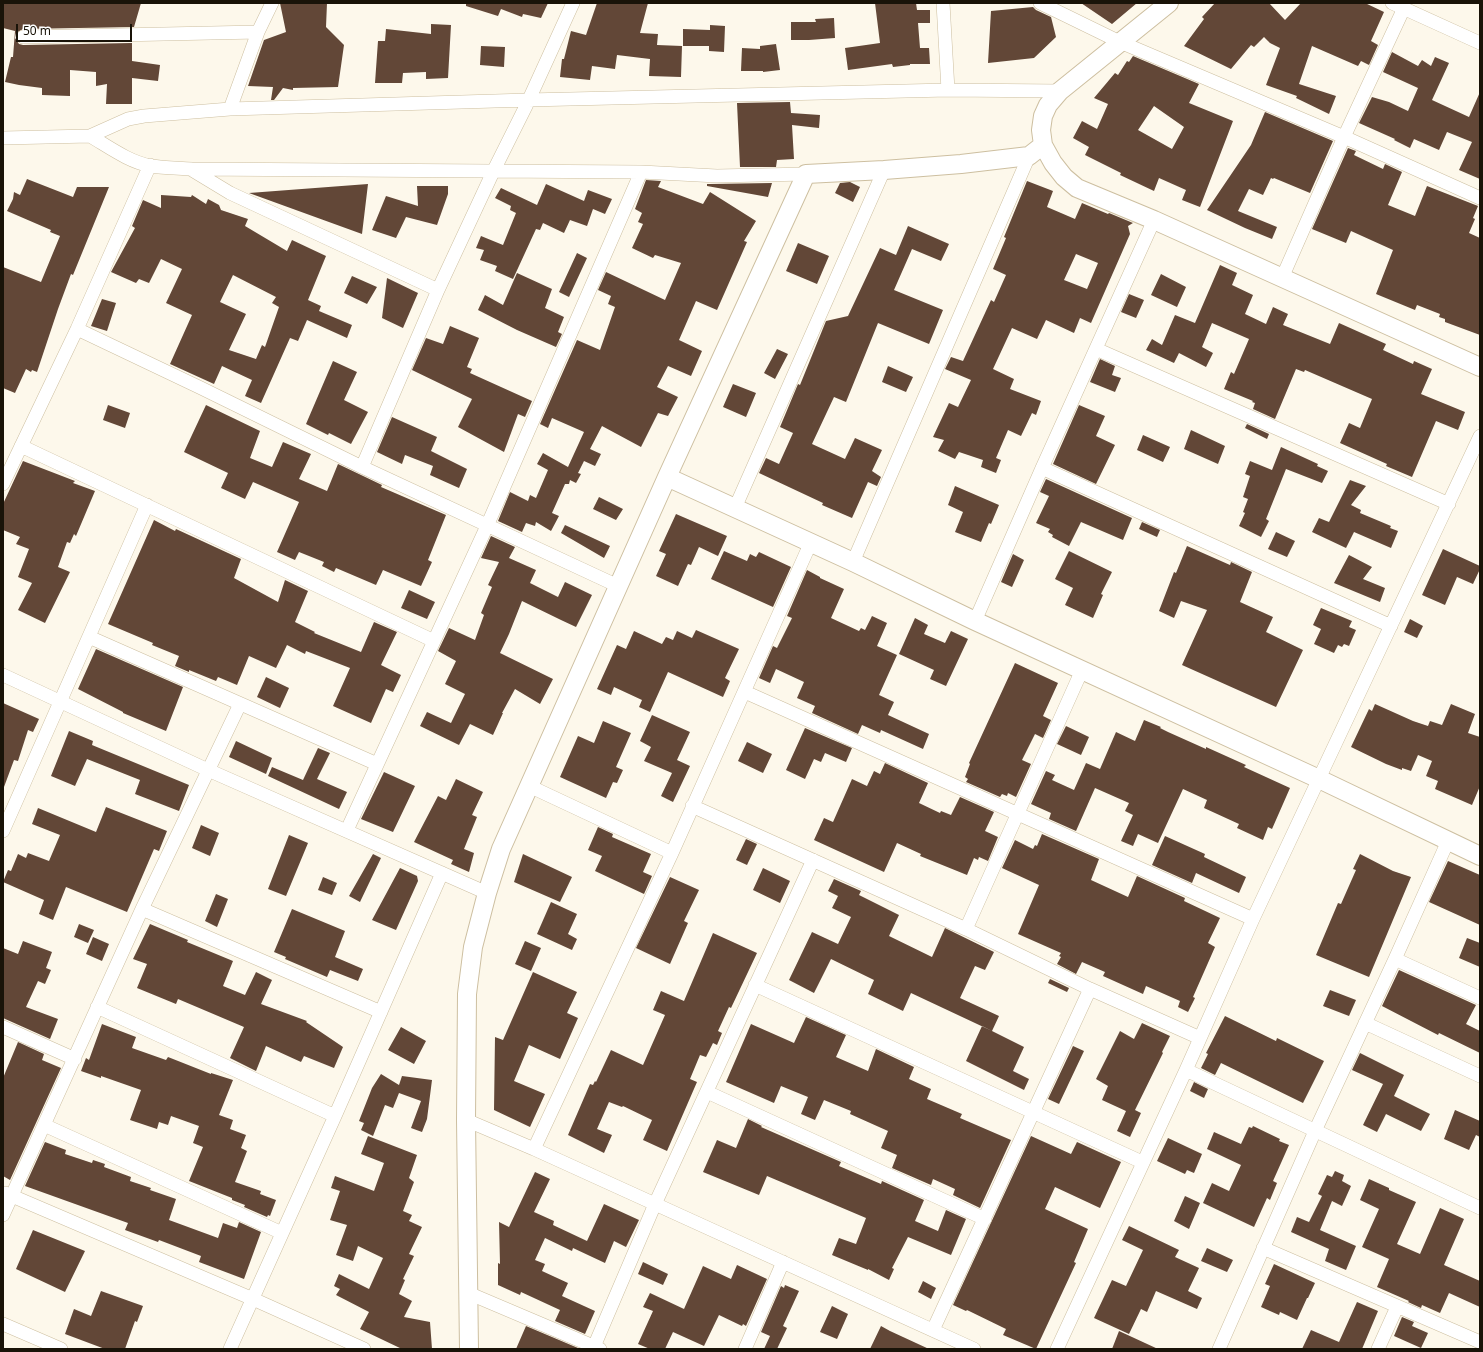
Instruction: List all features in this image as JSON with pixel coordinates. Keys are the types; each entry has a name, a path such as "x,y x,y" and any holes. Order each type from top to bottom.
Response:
{"main road":[{"path":"1169,3 1060,90 1048,105 1043,116 1041,130 1043,145 1053,163 1064,177 1077,188 1154,220 1480,367"},
{"path":"469,1349 466,1120 467,994 473,948 487,893 501,849 667,477 806,174 961,164 1028,156 1043,145"},
{"path":"667,477 811,542 975,621 1318,779 1480,856"}],"street":[{"path":"230,109 258,32 272,3"},
{"path":"362,468 438,290 573,3"},
{"path":"944,3 948,90"},
{"path":"1040,3 1120,42 1344,137 1480,198"},
{"path":"1282,278 1344,137 1398,6 1480,43"},
{"path":"23,37 258,32"},
{"path":"3,150 5,136 90,136 128,119 144,116 230,109 948,90 1060,90"},
{"path":"90,136 121,154 150,166 192,169 641,172 717,176 806,174"},
{"path":"853,562 1028,156"},
{"path":"3,484 77,329 150,166"},
{"path":"192,169 230,193 438,290"},
{"path":"735,508 884,170"},
{"path":"347,830 487,526 641,172"},
{"path":"975,621 1154,220"},
{"path":"77,329 201,388 362,468 618,586"},
{"path":"1096,349 1449,504"},
{"path":"1057,1349 1142,1162 1186,1070 1253,919 1480,436"},
{"path":"21,446 434,641"},
{"path":"1042,468 1391,626"},
{"path":"3,831 59,701 147,505"},
{"path":"534,1149 672,853 811,542"},
{"path":"89,637 377,764"},
{"path":"966,929 1082,670"},
{"path":"3,675 208,770 487,893"},
{"path":"744,692 1253,919"},
{"path":"3,1215 7,1195 44,1125 142,909 240,704"},
{"path":"529,786 672,853"},
{"path":"692,806 966,929 1090,989 1200,1038"},
{"path":"1218,1349 1315,1131 1448,841"},
{"path":"468,1293 596,1348 655,1204 813,860"},
{"path":"230,1349 442,873"},
{"path":"142,909 381,1012"},
{"path":"1395,959 1480,998"},
{"path":"755,985 1142,1162"},
{"path":"933,1330 1090,989"},
{"path":"97,1007 335,1116"},
{"path":"1365,1023 1480,1076"},
{"path":"3,1027 74,1059"},
{"path":"1186,1070 1480,1208"},
{"path":"707,1092 985,1219"},
{"path":"466,1120 534,1149 974,1349"},
{"path":"44,1125 282,1232"},
{"path":"7,1195 253,1299 364,1349"},
{"path":"1263,1248 1480,1342"},
{"path":"746,1349 783,1262"},
{"path":"1378,1349 1397,1307"},
{"path":"3,1324 60,1349"}],"building":[{"path":"3,3 141,3 134,27 23,29 16,33 15,38 19,44 23,45 132,43 132,61 160,65 158,81 132,78 132,104 106,104 107,84 96,86 96,72 70,70 70,96 42,95 42,88 5,82 11,57 13,57 15,31 3,28"},
{"path":"280,3 327,3 326,27 344,45 338,87 293,88 293,90 283,88 274,100 271,100 273,87 248,86 264,40 286,32"},
{"path":"466,3 548,3 541,18 523,14 522,17 501,9 498,16 466,6"},
{"path":"597,3 648,3 640,33 658,34 657,45 682,46 681,77 649,76 650,59 617,55 615,69 592,66 590,80 560,77 562,59 564,59 571,31 586,35"},
{"path":"875,3 916,3 917,10 930,10 930,23 918,23 920,48 929,48 930,64 910,64 893,67 892,64 848,70 845,48 880,43"},
{"path":"1081,3 1137,3 1112,24"},
{"path":"1215,3 1269,3 1285,20 1301,3 1365,3 1384,12 1371,41 1378,45 1369,65 1361,61 1358,66 1312,46 1299,84 1336,96 1329,114 1296,98 1297,96 1266,85 1280,48 1270,43 1264,37 1254,47 1251,45 1231,69 1184,46 1204,19 1202,17"},
{"path":"1033,7 1051,17 1056,37 1034,58 988,63 991,11"},
{"path":"834,18 835,38 791,40 791,22 816,22 815,19"},
{"path":"431,24 451,25 448,78 426,79 426,72 403,73 402,83 375,83 378,41 385,41 386,29 431,34"},
{"path":"710,25 725,26 724,52 709,51 709,46 683,46 683,29 710,30"},
{"path":"776,44 780,70 763,72 741,71 742,48 760,49 760,46"},
{"path":"481,46 505,47 504,67 480,65"},
{"path":"1392,52 1418,66 1422,60 1431,66 1435,57 1449,63 1432,100 1469,117 1480,92 1480,179 1459,170 1472,142 1447,132 1439,150 1414,139 1410,148 1394,140 1395,139 1359,123 1372,97 1389,102 1408,111 1418,88 1383,72"},
{"path":"1133,56 1199,84 1189,103 1233,121 1200,207 1182,200 1186,190 1159,178 1154,191 1120,175 1121,173 1085,155 1089,147 1073,138 1082,121 1097,129 1108,104 1094,98 1115,73 1118,75 1127,61 1129,62","holes":["1154,106 1184,127 1172,149 1138,130"]},
{"path":"790,102 791,113 820,115 819,128 792,125 794,159 777,160 776,167 740,167 737,103"},
{"path":"1265,112 1333,141 1310,193 1274,178 1271,178 1263,195 1249,189 1238,211 1277,227 1272,239 1207,210 1251,145"},
{"path":"1348,148 1356,151 1354,155 1383,169 1385,164 1402,172 1388,205 1415,216 1427,186 1478,206 1473,218 1475,219 1469,233 1480,238 1480,335 1445,322 1445,319 1439,317 1440,314 1417,305 1415,310 1376,294 1393,250 1351,231 1346,243 1312,229"},
{"path":"27,179 73,197 77,187 109,187 73,275 71,274 37,372 32,370 31,372 26,369 15,393 3,388 3,267 41,282 60,236 50,232 51,230 7,211 13,199 14,192 20,195"},
{"path":"646,180 661,181 658,187 703,204 710,192 756,221 744,241 747,242 717,310 696,301 679,340 702,351 691,376 668,366 657,387 678,397 668,416 658,413 641,447 602,426 590,449 601,454 595,466 584,461 578,473 581,474 576,483 570,480 569,484 565,484 552,513 559,516 551,531 536,522 535,526 526,523 522,532 498,521 510,492 528,501 530,495 536,498 548,470 537,464 543,453 568,467 584,432 552,418 548,428 540,424 577,340 600,350 615,307 608,304 611,296 598,290 606,272 665,300 681,263 655,255 653,258 632,248 643,224 638,222 642,213 635,209"},
{"path":"1027,181 1053,191 1047,207 1075,219 1082,203 1133,223 1128,226 1130,234 1091,323 1080,318 1074,333 1046,320 1037,339 1012,328 993,369 1014,379 1010,389 1041,401 1036,415 1032,413 1021,436 1008,430 996,458 1001,460 996,473 981,467 983,460 959,452 955,459 938,451 944,440 933,437 949,403 958,407 971,380 945,369 951,357 963,361 991,300 994,302 1006,275 993,269 1006,238 1004,237","holes":["1076,254 1098,263 1087,289 1064,280"]},
{"path":"850,182 860,187 853,202 835,193 840,183"},
{"path":"772,183 768,197 707,186 707,184"},
{"path":"368,184 362,234 249,193"},
{"path":"546,184 584,201 588,190 612,199 605,214 593,209 587,226 570,220 564,233 543,223 540,230 536,229 513,279 495,271 497,266 480,260 484,250 476,248 481,236 503,245 516,213 510,210 511,206 495,198 501,188 537,205"},
{"path":"417,186 448,186 448,194 437,225 406,217 396,238 372,230 386,196 418,206"},
{"path":"161,195 191,197 192,195 206,204 208,199 219,205 221,210 248,219 245,226 287,251 292,240 326,256 308,300 321,306 319,311 352,325 347,338 307,320 298,341 290,338 261,403 245,396 252,380 222,366 214,384 170,364 192,315 166,303 182,269 161,259 149,283 139,279 136,283 111,272 135,228 132,226 143,200 161,208","holes":["233,275 276,297 272,303 279,307 265,347 262,345 256,359 229,350 246,314 220,302"]},
{"path":"908,226 949,244 941,261 912,249 894,290 943,310 929,344 878,323 846,402 834,397 812,444 845,459 855,438 882,450 872,471 881,477 877,486 868,482 852,518 822,505 823,503 759,473 766,458 779,464 793,433 780,427 798,384 800,385 826,321 848,316 880,248 896,255"},
{"path":"798,243 829,256 817,284 786,271"},
{"path":"577,253 587,258 569,297 559,292"},
{"path":"1220,265 1237,273 1232,285 1253,295 1245,314 1266,324 1273,307 1288,314 1283,325 1330,344 1339,323 1386,344 1383,350 1413,364 1414,361 1432,369 1421,394 1465,412 1458,430 1436,421 1412,477 1340,443 1349,423 1360,428 1372,399 1305,370 1304,372 1296,369 1275,419 1253,409 1255,403 1252,402 1253,401 1224,389 1231,372 1234,374 1249,339 1212,323 1202,347 1213,353 1206,367 1179,353 1174,363 1146,350 1152,339 1162,345 1175,315 1195,323"},
{"path":"517,273 552,289 545,308 564,317 558,332 562,334 556,347 517,330 478,310 485,295 503,305"},
{"path":"1161,274 1186,287 1177,307 1151,295"},
{"path":"352,276 377,287 367,304 344,293"},
{"path":"387,278 418,293 403,328 382,318"},
{"path":"1129,294 1144,300 1136,318 1121,312"},
{"path":"102,299 116,303 107,331 91,326"},
{"path":"450,326 479,338 467,367 472,369 470,373 532,401 525,417 518,414 504,452 458,427 472,399 412,370 426,338 443,344"},
{"path":"777,349 788,354 775,379 764,373"},
{"path":"1100,359 1115,366 1112,375 1121,378 1115,392 1090,382"},
{"path":"333,361 357,372 344,400 368,412 351,444 306,424"},
{"path":"888,366 913,377 906,392 882,382"},
{"path":"733,384 756,393 746,417 723,407"},
{"path":"108,405 130,413 125,428 103,420"},
{"path":"206,405 260,431 250,458 272,467 283,442 311,454 299,479 327,491 338,464 382,485 381,487 446,515 428,560 432,562 421,586 383,570 376,585 336,568 334,572 322,566 324,562 299,552 295,560 277,552 299,502 253,482 245,499 221,488 228,473 184,452"},
{"path":"1079,405 1105,416 1096,436 1115,445 1096,484 1053,464"},
{"path":"392,417 437,437 431,451 467,469 459,488 430,475 433,466 405,455 402,464 377,452"},
{"path":"1247,424 1269,434 1267,439 1245,428"},
{"path":"1191,430 1225,446 1218,464 1184,449"},
{"path":"1143,435 1170,447 1163,462 1137,450"},
{"path":"1281,447 1318,464 1317,466 1328,471 1322,483 1286,469 1266,519 1269,521 1261,537 1239,526 1245,513 1243,512 1248,499 1243,497 1250,476 1245,474 1250,461 1272,470"},
{"path":"23,461 75,481 73,483 95,491 76,536 74,534 70,543 67,542 58,567 70,572 45,623 18,610 32,583 18,577 29,549 16,544 20,537 3,530 3,504"},
{"path":"1046,479 1132,518 1123,540 1081,522 1069,546 1052,537 1053,535 1048,532 1050,529 1036,523 1049,496 1040,492"},
{"path":"1350,480 1366,486 1351,505 1361,510 1360,513 1391,526 1390,528 1398,531 1391,548 1354,532 1346,548 1312,532 1319,518 1329,522"},
{"path":"955,486 999,505 981,542 955,532 963,512 948,505"},
{"path":"599,497 623,509 616,520 593,509"},
{"path":"676,514 727,536 718,556 699,547 691,565 688,564 678,586 656,576 666,554 659,551"},
{"path":"154,520 175,531 176,529 241,559 234,578 278,602 285,580 308,591 295,622 315,632 314,633 361,652 374,622 397,632 381,665 401,675 393,692 386,689 371,723 333,706 350,668 306,651 305,654 287,645 276,668 249,656 237,685 218,677 216,681 175,666 179,656 108,624"},
{"path":"1142,522 1160,530 1157,537 1139,529"},
{"path":"565,525 610,546 604,558 561,533"},
{"path":"1276,532 1295,541 1287,557 1268,549"},
{"path":"491,536 515,547 509,558 536,570 530,583 558,597 565,582 592,595 576,627 522,601 500,653 553,679 540,704 515,689 502,713 493,735 470,724 459,745 420,726 427,712 451,723 465,694 445,684 456,661 438,651 449,628 475,640 484,615 481,613 492,587 488,585 499,562 481,558"},
{"path":"1187,546 1230,565 1231,562 1252,572 1240,602 1273,617 1266,632 1303,650 1276,707 1182,665 1207,610 1181,601 1174,618 1159,611 1174,572 1176,573"},
{"path":"1443,549 1480,566 1473,584 1457,577 1445,605 1422,595"},
{"path":"724,551 747,561 750,554 756,557 759,552 791,567 773,607 711,579"},
{"path":"1069,551 1112,572 1101,594 1103,595 1093,618 1065,605 1073,588 1055,579"},
{"path":"1013,554 1024,560 1012,587 1001,582"},
{"path":"1349,555 1372,567 1363,579 1385,588 1380,602 1334,583"},
{"path":"807,570 844,589 831,618 859,631 861,628 865,630 872,616 887,623 877,646 897,655 879,695 894,702 888,715 929,734 923,749 881,730 880,733 862,725 858,734 812,713 815,706 797,698 804,682 776,669 770,683 759,678 773,646 777,648 792,618 787,616"},
{"path":"409,590 435,602 427,619 401,608"},
{"path":"1321,608 1352,621 1349,627 1356,630 1349,646 1344,644 1342,647 1338,645 1334,653 1314,644 1321,629 1313,625"},
{"path":"915,618 928,625 924,634 945,643 951,631 968,639 946,686 930,679 934,670 899,654"},
{"path":"1410,619 1423,626 1417,638 1404,632"},
{"path":"696,630 739,649 725,678 730,681 723,697 668,672 650,712 639,707 642,700 614,687 611,695 597,689 617,645 626,649 634,631 662,644 666,637 673,640 677,631 692,638"},
{"path":"96,649 183,687 166,731 123,713 78,689"},
{"path":"1015,663 1058,683 1043,716 1051,720 1043,738 1035,734 1022,760 1031,764 1016,797 1008,793 1007,796 1002,794 1000,797 966,782 968,779 965,777 970,764 969,763"},
{"path":"266,677 289,688 280,708 257,697"},
{"path":"3,703 39,719 33,732 28,730 18,761 14,760 4,787"},
{"path":"1375,704 1428,726 1430,721 1442,725 1451,704 1475,714 1468,733 1480,737 1480,786 1472,805 1435,789 1438,781 1426,776 1432,761 1418,755 1411,771 1402,768 1402,770 1351,747 1369,709 1372,711"},
{"path":"652,715 690,732 677,760 690,766 673,802 661,796 672,773 644,761 651,747 640,741"},
{"path":"1144,720 1206,749 1206,747 1246,765 1244,767 1290,788 1272,829 1268,827 1263,840 1237,828 1239,824 1204,808 1207,800 1183,789 1158,843 1138,834 1133,846 1121,841 1133,815 1125,811 1129,803 1095,788 1076,831 1049,819 1051,813 1031,804 1046,771 1055,775 1052,780 1074,790 1086,763 1100,769 1116,732 1135,741"},
{"path":"603,721 631,733 616,767 623,770 617,783 613,782 606,798 560,777 578,736 594,743"},
{"path":"1066,726 1089,737 1081,755 1057,744"},
{"path":"805,728 852,748 846,762 825,753 821,762 814,759 805,779 786,770"},
{"path":"69,731 93,741 92,745 189,785 179,811 135,794 140,780 87,759 75,786 51,776"},
{"path":"236,741 272,758 266,774 229,757"},
{"path":"747,742 772,754 763,773 738,761"},
{"path":"318,748 330,753 317,779 347,792 339,809 268,776 272,767 303,780"},
{"path":"885,763 928,783 919,803 940,813 941,811 951,815 960,797 994,812 985,831 998,837 988,861 979,857 978,860 974,858 967,875 920,856 921,854 897,843 884,872 814,840 824,818 833,822 852,779 867,786 874,771 880,774"},
{"path":"384,772 415,786 393,832 361,819"},
{"path":"456,779 483,792 472,815 477,817 464,849 474,853 469,872 451,864 453,860 414,842 438,796 446,800"},
{"path":"106,807 167,831 159,851 154,849 127,912 66,887 53,920 39,914 44,900 3,882 8,870 11,871 18,854 26,858 28,853 49,861 60,835 32,824 38,808 96,832"},
{"path":"201,825 219,833 210,856 192,848"},
{"path":"598,827 613,834 612,837 651,854 643,872 652,876 644,894 595,871 602,856 588,850"},
{"path":"1042,834 1099,859 1091,880 1128,897 1137,876 1185,898 1184,901 1220,918 1208,943 1215,947 1188,1012 1178,1007 1180,1001 1146,986 1143,994 1103,976 1105,972 1082,962 1076,974 1057,964 1061,957 1059,956 1061,953 1018,934 1039,885 1002,868 1015,840 1033,849 1035,845 1037,846"},
{"path":"289,835 308,843 286,896 268,889"},
{"path":"1165,836 1205,854 1204,857 1246,877 1239,893 1196,873 1192,883 1152,865"},
{"path":"746,839 757,844 747,865 736,860"},
{"path":"373,854 381,858 360,902 349,896"},
{"path":"523,854 572,877 560,902 514,882"},
{"path":"1360,854 1393,871 1411,877 1369,977 1316,955 1338,903 1341,904 1356,870 1353,869"},
{"path":"1448,861 1480,875 1480,925 1429,902"},
{"path":"400,868 417,876 418,881 396,930 372,920"},
{"path":"763,868 790,881 780,903 753,890"},
{"path":"323,877 337,883 332,895 318,890"},
{"path":"670,877 699,890 684,921 688,923 670,964 636,948"},
{"path":"834,879 861,891 859,895 899,915 889,936 932,957 945,928 994,952 985,970 975,966 960,998 999,1016 992,1031 911,993 903,1011 868,994 874,980 831,959 814,993 789,980 812,932 838,944 851,917 832,908 838,896 828,891"},
{"path":"216,894 228,899 217,927 205,921"},
{"path":"551,902 577,914 568,934 577,939 572,950 537,934"},
{"path":"292,909 345,931 335,957 363,969 358,981 330,970 327,977 285,959 286,957 274,952"},
{"path":"79,924 94,930 88,943 74,937"},
{"path":"150,924 188,940 187,942 233,961 223,986 245,995 256,972 272,980 261,1004 307,1021 306,1022 343,1047 334,1068 304,1056 301,1062 266,1046 256,1071 230,1058 244,1027 178,999 176,1004 137,988 147,964 133,959"},
{"path":"713,933 757,953 731,1008 729,1007 718,1031 722,1033 717,1045 713,1043 706,1057 700,1055 690,1079 697,1082 667,1151 643,1140 652,1120 623,1106 622,1107 609,1102 597,1129 612,1135 604,1153 568,1135 590,1084 593,1085 595,1081 596,1082 611,1050 643,1065 665,1015 653,1010 661,991 684,1001"},
{"path":"93,937 109,944 102,961 86,954"},
{"path":"1467,938 1480,943 1480,967 1459,958"},
{"path":"23,941 52,952 46,968 51,970 45,984 38,981 26,1007 58,1019 50,1039 3,1018 3,948 18,954"},
{"path":"525,941 541,948 531,971 515,964"},
{"path":"1399,970 1476,1005 1466,1024 1480,1031 1480,1053 1439,1033 1438,1035 1382,1006"},
{"path":"533,972 577,992 567,1013 578,1018 560,1059 529,1045 514,1081 545,1094 530,1127 494,1110 495,1037 503,1040"},
{"path":"1050,979 1069,988 1067,992 1048,983"},
{"path":"1330,990 1356,1000 1349,1016 1323,1006"},
{"path":"1225,1016 1276,1041 1277,1038 1324,1061 1303,1103 1221,1063 1215,1075 1201,1068 1208,1054 1206,1053"},
{"path":"806,1017 846,1035 836,1057 868,1071 876,1049 914,1067 909,1079 931,1089 927,1099 962,1114 960,1118 1011,1140 980,1208 953,1195 955,1189 933,1179 931,1185 892,1168 897,1155 881,1148 888,1131 850,1114 851,1111 824,1100 815,1120 801,1114 808,1097 781,1086 774,1103 726,1082 751,1024 794,1043"},
{"path":"1142,1023 1170,1036 1135,1110 1141,1113 1130,1137 1117,1131 1126,1111 1102,1100 1108,1086 1096,1079 1120,1031 1134,1039"},
{"path":"102,1024 136,1037 132,1048 166,1060 168,1057 211,1074 233,1080 219,1115 233,1120 230,1129 246,1135 241,1148 247,1151 235,1182 261,1191 260,1194 276,1200 270,1216 268,1215 267,1217 244,1207 245,1205 232,1200 232,1198 189,1181 203,1147 193,1143 199,1126 171,1116 168,1125 159,1122 157,1129 130,1120 141,1090 101,1076 101,1078 81,1071 86,1058 89,1060"},
{"path":"982,1026 1024,1047 1013,1071 1029,1079 1024,1090 966,1061"},
{"path":"401,1027 426,1041 414,1064 388,1050"},
{"path":"18,1042 44,1054 42,1060 61,1068 10,1180 3,1176 3,1078"},
{"path":"1073,1046 1084,1051 1059,1104 1048,1099"},
{"path":"1360,1053 1404,1075 1394,1096 1430,1114 1421,1131 1386,1114 1377,1132 1363,1125 1383,1084 1352,1070"},
{"path":"381,1074 399,1085 402,1076 432,1080 427,1119 422,1132 411,1128 421,1101 399,1093 393,1108 385,1105 373,1136 361,1130 364,1123 359,1121 372,1088"},
{"path":"1194,1082 1208,1089 1204,1098 1190,1091"},
{"path":"1455,1110 1480,1121 1480,1137 1476,1135 1469,1150 1444,1139"},
{"path":"748,1119 762,1126 761,1127 841,1162 839,1166 881,1184 882,1181 924,1200 915,1221 938,1231 946,1210 966,1219 951,1255 908,1237 892,1268 894,1269 889,1280 868,1269 832,1255 839,1238 856,1244 866,1218 767,1176 759,1195 703,1172 717,1140 736,1148"},
{"path":"1253,1126 1289,1145 1273,1181 1277,1183 1270,1200 1267,1198 1254,1227 1203,1203 1212,1183 1229,1191 1241,1165 1207,1149 1214,1132 1241,1144 1249,1127 1252,1128"},
{"path":"368,1136 417,1155 409,1178 414,1182 403,1211 412,1215 409,1221 422,1227 409,1254 414,1256 403,1279 405,1280 399,1294 412,1301 404,1317 430,1322 432,1349 402,1349 360,1329 369,1312 336,1295 340,1289 334,1286 339,1274 369,1289 383,1258 358,1246 353,1261 336,1255 347,1225 330,1220 340,1191 331,1188 335,1176 374,1191 384,1163 361,1154"},
{"path":"1031,1136 1071,1154 1077,1142 1121,1162 1100,1208 1055,1187 1045,1209 1088,1229 1074,1262 1076,1263 1036,1349 1003,1335 1006,1329 967,1310 966,1311 953,1305"},
{"path":"1168,1138 1202,1154 1194,1173 1187,1170 1185,1174 1157,1161"},
{"path":"45,1142 66,1150 65,1154 92,1163 93,1160 105,1164 104,1167 131,1177 130,1181 176,1199 169,1220 218,1238 223,1223 237,1228 239,1222 261,1232 244,1279 199,1262 201,1256 159,1240 158,1242 125,1230 128,1223 25,1186"},
{"path":"1335,1171 1344,1175 1342,1181 1351,1186 1342,1206 1332,1201 1320,1230 1356,1246 1346,1270 1325,1261 1329,1249 1291,1232 1297,1217 1309,1222 1322,1196 1318,1194 1327,1175 1332,1177"},
{"path":"535,1172 550,1179 534,1212 554,1221 553,1225 587,1241 604,1204 639,1220 626,1247 614,1241 605,1263 573,1248 572,1251 545,1238 535,1260 545,1264 542,1271 568,1283 562,1296 595,1311 585,1334 555,1321 560,1310 521,1292 520,1295 498,1285 498,1263 500,1264 499,1222 509,1227"},
{"path":"1369,1179 1416,1202 1397,1244 1420,1254 1440,1208 1464,1219 1444,1265 1480,1281 1480,1307 1449,1293 1440,1313 1422,1305 1421,1308 1377,1287 1389,1259 1362,1247 1379,1209 1360,1200"},
{"path":"1185,1196 1200,1203 1189,1229 1174,1221"},
{"path":"1129,1226 1179,1250 1175,1257 1199,1268 1188,1291 1202,1298 1197,1309 1156,1291 1147,1312 1141,1309 1129,1334 1094,1318 1112,1280 1126,1286 1143,1250 1122,1240"},
{"path":"33,1230 85,1251 65,1292 16,1269"},
{"path":"1207,1248 1233,1260 1227,1272 1201,1261"},
{"path":"643,1262 668,1274 663,1285 638,1274"},
{"path":"1274,1264 1315,1283 1297,1320 1280,1312 1279,1315 1261,1307 1270,1286 1265,1284"},
{"path":"737,1265 767,1279 746,1326 743,1324 742,1326 719,1315 704,1346 673,1332 665,1349 650,1349 638,1344 653,1311 643,1307 650,1293 684,1309 703,1266 731,1279"},
{"path":"923,1281 936,1288 931,1299 918,1292"},
{"path":"785,1285 799,1291 783,1326 787,1328 777,1349 764,1349 770,1336 761,1332 781,1286 784,1288"},
{"path":"101,1291 143,1306 137,1322 135,1321 125,1349 105,1349 65,1334 74,1309 91,1316"},
{"path":"1357,1302 1378,1311 1362,1349 1302,1349 1311,1330 1339,1342"},
{"path":"832,1306 848,1314 837,1339 820,1332"},
{"path":"1402,1317 1414,1322 1412,1326 1428,1333 1421,1348 1394,1336"},
{"path":"526,1326 578,1348 516,1349"},
{"path":"881,1326 890,1331 929,1349 870,1349"},
{"path":"1119,1331 1158,1349 1112,1349"}]}
